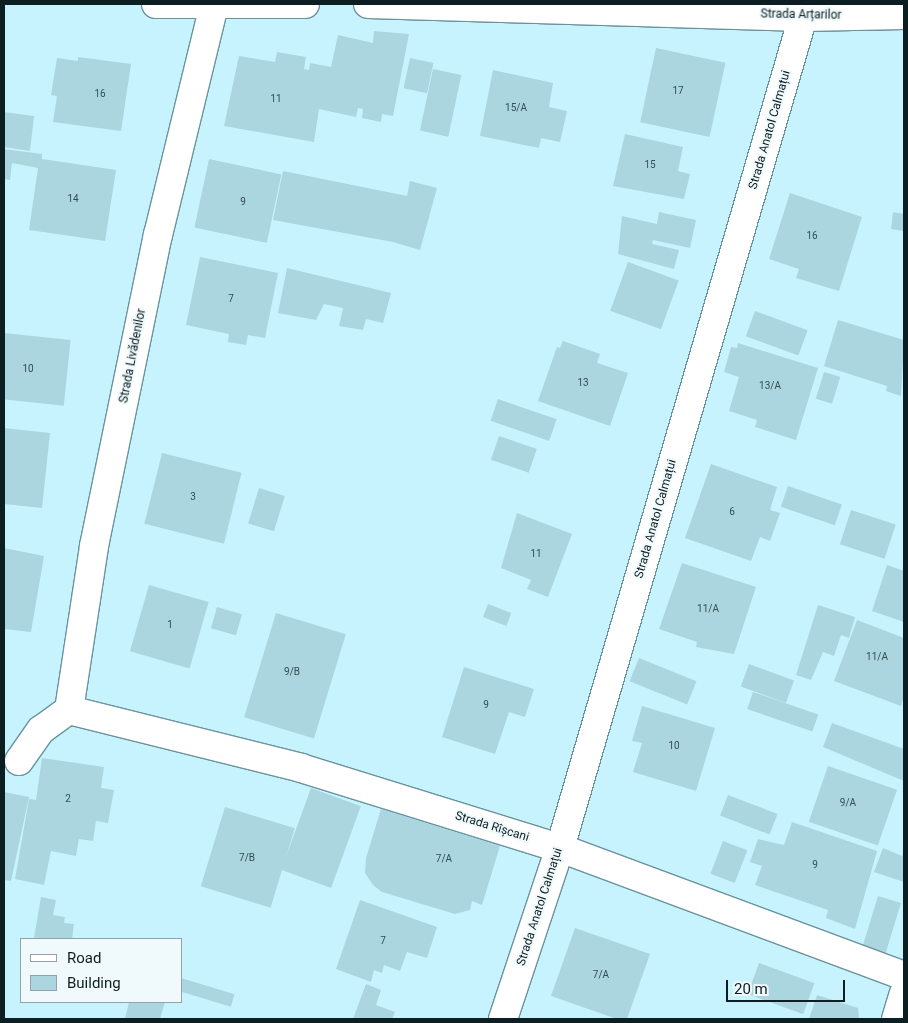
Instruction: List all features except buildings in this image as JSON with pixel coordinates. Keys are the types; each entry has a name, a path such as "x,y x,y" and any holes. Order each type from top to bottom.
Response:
{"street":[{"path":"156,4 214,6 305,4"},
{"name":"Strada Arțarilor","path":"368,4 803,17 904,15"},
{"name":"Strada Livădenilor","path":"69,710 94,546 158,235 214,6"},
{"name":"Strada Anatol Calmațui","path":"503,1019 560,848 803,17"},
{"path":"19,761 41,730 69,710"},
{"name":"Strada Rîșcani","path":"69,710 301,768 560,848 904,976"},
{"path":"896,1019 904,993"}]}
